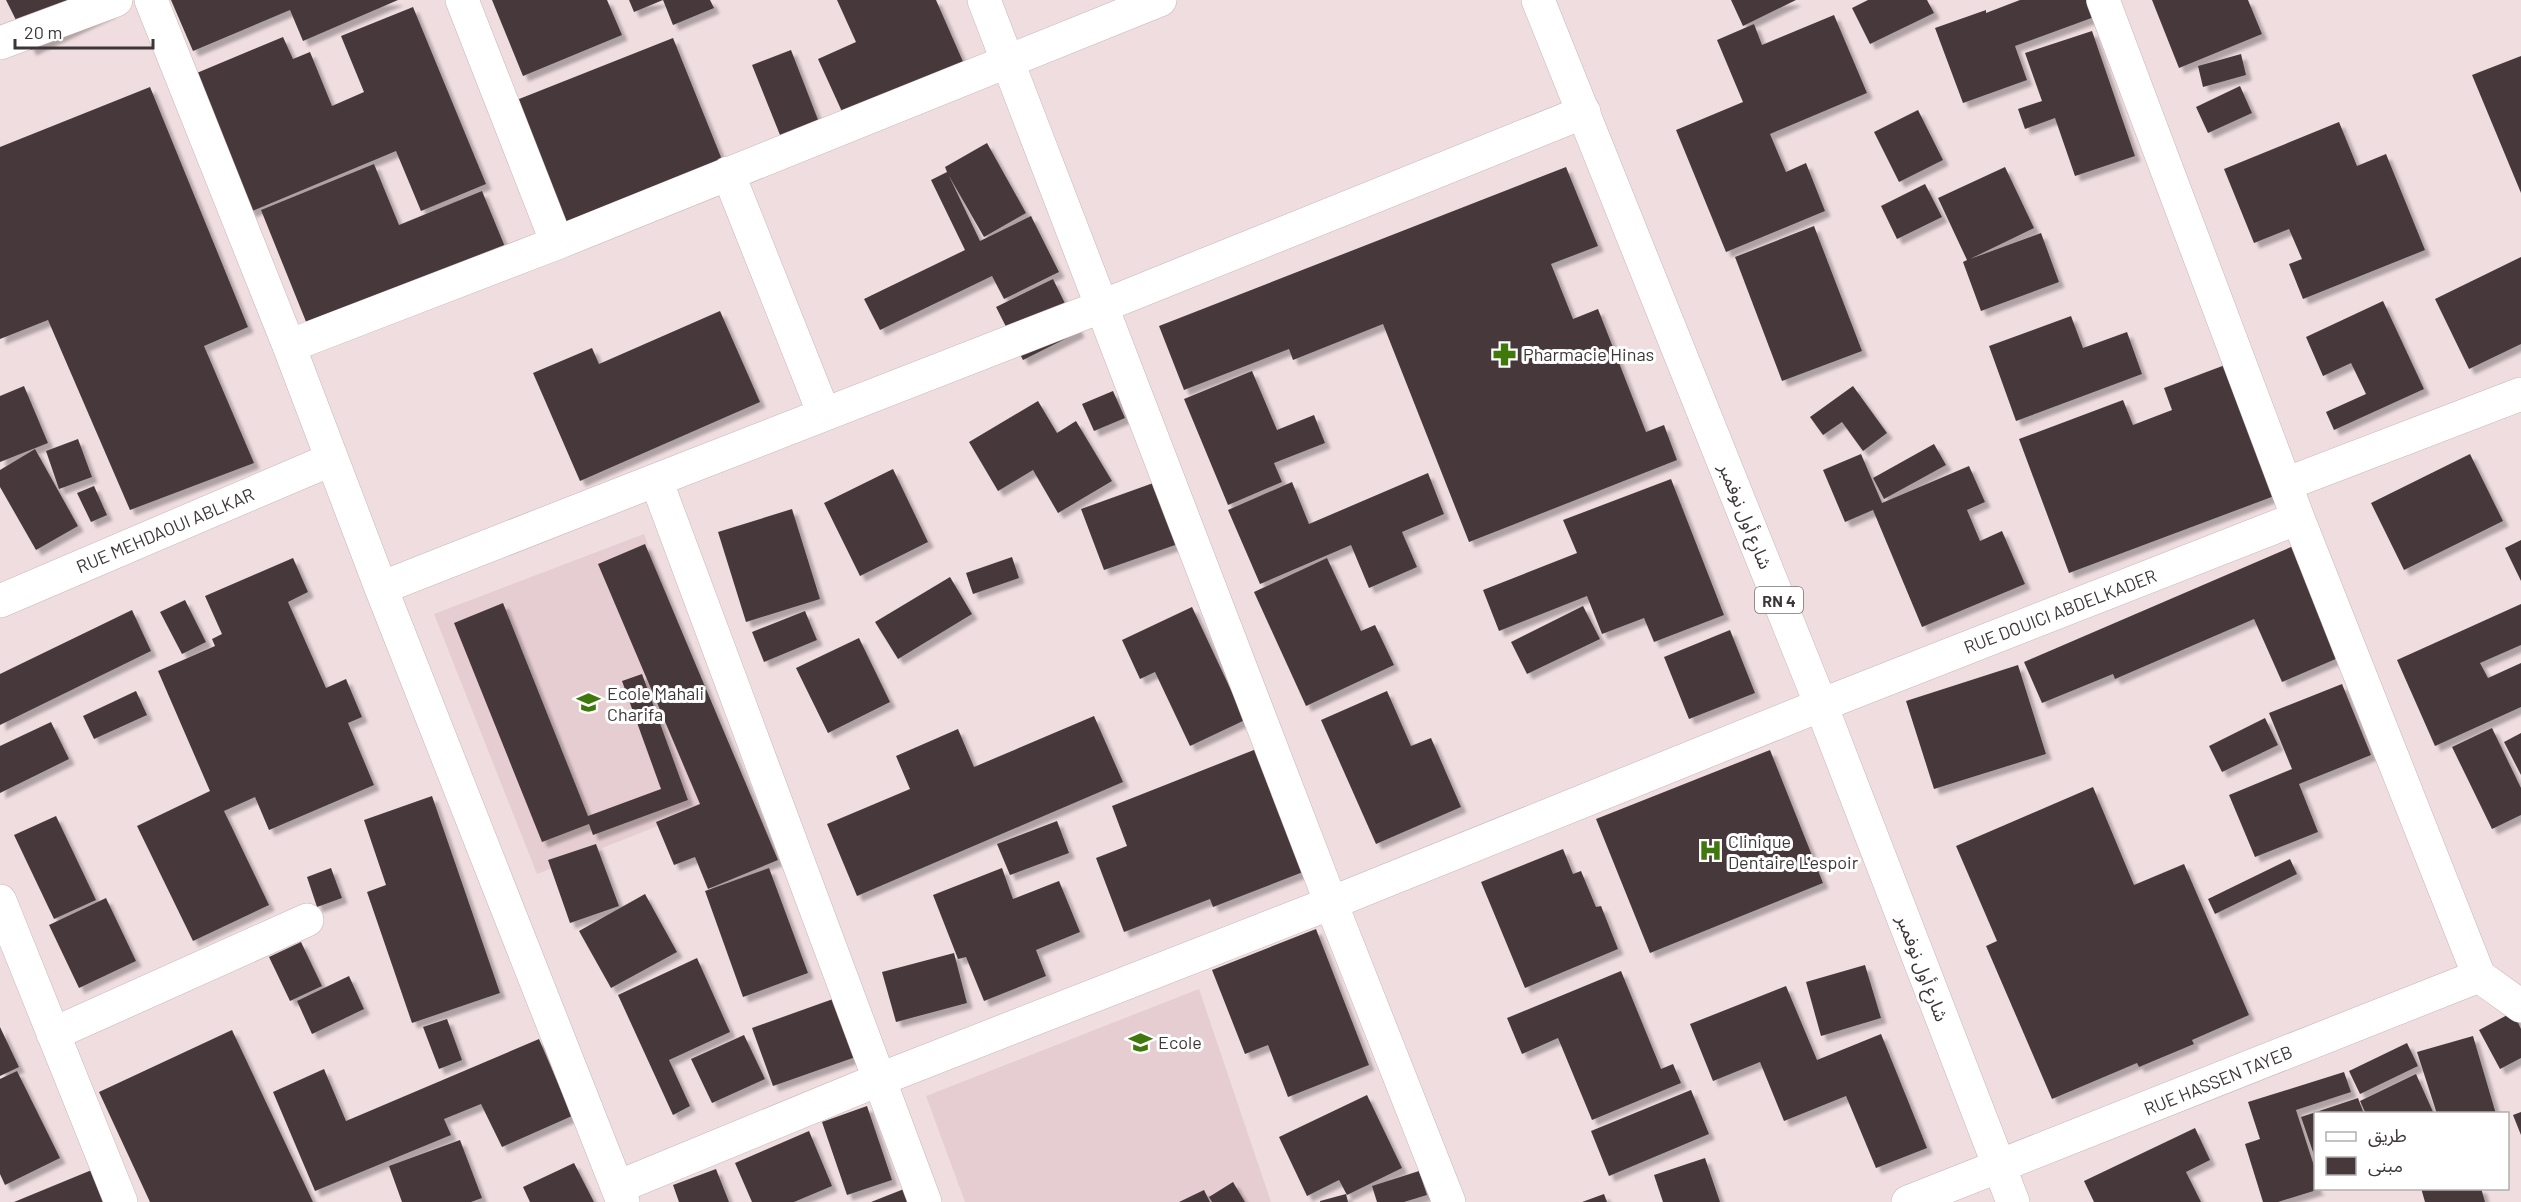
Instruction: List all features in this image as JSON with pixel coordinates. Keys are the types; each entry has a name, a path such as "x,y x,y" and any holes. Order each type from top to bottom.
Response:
{"street":[{"path":"0,44 116,0"},
{"path":"151,0 621,1195"},
{"path":"462,0 557,243"},
{"path":"984,0 1330,903 1449,1202"},
{"path":"289,346 557,243 1160,0"},
{"path":"2103,0 2298,518 2480,976 2521,1006"},
{"name":"شارع أول نوفمبر","path":"1545,2 1584,112 1821,705 2013,1202"},
{"path":"381,588 1100,307 1584,112"},
{"path":"728,173 824,414"},
{"path":"2286,484 2521,394"},
{"name":"RUE MEHDAOUI ABLKAR","path":"0,601 330,460"},
{"path":"656,480 925,1202"},
{"name":"RUE DOUICI ABDELKADER","path":"621,1195 878,1080 2298,518"},
{"path":"0,901 121,1202"},
{"path":"53,1034 307,920"},
{"name":"RUE HASSEN TAYEB","path":"1908,1202 2480,976"}],"shaded area":[{"name":"Ecole Mahali Charifa","path":"644,534 743,792 537,874 434,614"},
{"name":"Ecole","path":"1199,989 1271,1202 965,1202 926,1096"}],"building":[{"path":"6,0 104,0 110,12 31,50"},
{"path":"171,0 398,0 303,41 290,10 193,51"},
{"path":"492,0 607,0 622,35 523,76"},
{"path":"629,0 663,0 634,12"},
{"path":"663,0 710,0 714,8 673,25"},
{"path":"837,0 936,0 968,73 849,127 818,59 856,42"},
{"path":"1731,0 1796,0 1743,26"},
{"path":"1868,0 1927,0 1934,13 1870,44 1852,8"},
{"path":"2020,0 2091,0 2097,16 2015,46 2027,80 1963,103 1935,28"},
{"path":"2152,0 2248,0 2262,34 2179,68"},
{"path":"413,7 486,184 421,211 396,151 250,212 192,75 283,37 293,59 310,52 332,106 364,92 341,36"},
{"path":"1834,15 1867,93 1770,134 1786,172 1806,163 1825,211 1726,252 1676,130 1743,102 1717,40 1754,24 1762,45"},
{"path":"2092,31 2135,156 2075,176 2055,118 2025,129 2018,109 2042,101 2025,53"},
{"path":"673,38 729,177 569,239 514,101"},
{"path":"791,50 822,130 784,145 752,65"},
{"path":"2241,54 2246,75 2203,87 2198,66"},
{"path":"2521,56 2521,193 2472,75"},
{"path":"2240,86 2252,113 2208,133 2196,107"},
{"path":"150,87 248,327 204,346 254,463 130,510 48,320 0,339 0,147"},
{"path":"1918,110 1943,160 1899,182 1874,132"},
{"path":"2339,122 2357,166 2386,154 2425,250 2303,299 2289,264 2302,259 2289,229 2254,243 2224,169"},
{"path":"987,143 1026,213 984,237 949,176 980,241 1031,216 1059,272 1004,299 992,276 880,330 864,299 965,250 931,180 947,172 945,167"},
{"path":"374,164 399,225 482,191 510,259 313,339 261,210"},
{"name":"Pharmacie Hinas","path":"1566,167 1598,246 1551,264 1573,319 1598,309 1646,432 1664,425 1677,460 1469,542 1383,324 1293,360 1289,349 1184,390 1159,326"},
{"path":"2005,167 2034,228 1970,259 2041,233 2059,282 1981,311 1963,262 1967,260 1938,198"},
{"path":"1925,184 1942,217 1897,239 1881,206"},
{"path":"1814,226 1862,351 1782,381 1735,257"},
{"path":"2521,257 2521,344 2469,369 2435,299"},
{"path":"1053,279 1079,332 1023,360 996,307"},
{"path":"2383,301 2424,389 2334,430 2326,412 2366,394 2351,363 2323,376 2306,337"},
{"path":"720,311 760,402 580,481 533,373 592,348 599,364"},
{"path":"2071,316 2083,348 2127,332 2142,374 2016,421 1989,346"},
{"path":"2225,365 2285,492 2069,573 2019,439 2123,400 2133,425 2172,410 2164,388"},
{"path":"1252,371 1277,430 1314,415 1325,443 1274,463 1282,482 1228,505 1184,399"},
{"path":"24,386 48,443 0,462 0,396"},
{"path":"1853,386 1887,433 1863,451 1842,422 1823,435 1810,417"},
{"path":"1113,391 1125,418 1094,431 1082,404"},
{"path":"1038,401 1057,433 1076,421 1112,481 1058,513 1033,470 998,491 969,442"},
{"path":"78,439 92,477 59,489 46,451"},
{"path":"1934,444 1946,465 1884,499 1873,478"},
{"path":"35,449 78,526 36,550 0,487 0,470"},
{"path":"1861,454 1882,503 1969,466 1985,502 1967,510 1980,541 2002,531 2025,584 1922,627 1873,510 1845,522 1823,470"},
{"path":"2470,454 2503,521 2404,570 2371,503"},
{"path":"893,469 928,542 860,576 824,503"},
{"path":"1428,473 1444,514 1402,532 1417,567 1369,588 1351,545 1260,584 1228,510 1292,482 1309,524"},
{"path":"1671,479 1724,615 1654,642 1644,618 1602,634 1587,596 1499,631 1483,590 1577,553 1563,520"},
{"path":"1156,482 1178,544 1104,570 1081,509"},
{"path":"94,486 107,515 91,522 77,493"},
{"path":"792,509 820,599 746,622 718,532"},
{"path":"2521,540 2521,581 2505,548"},
{"path":"645,544 778,860 708,889 695,857 674,865 656,822 700,804 598,564"},
{"path":"2298,544 2345,655 2282,682 2254,619 2115,679 2113,674 2042,703 2024,662"},
{"path":"1012,557 1019,578 973,594 966,573"},
{"path":"293,558 308,592 288,602 326,688 346,679 362,717 348,723 374,785 269,830 255,797 224,811 269,905 193,941 137,826 210,791 158,671 215,646 212,639 222,634 205,596"},
{"path":"1327,558 1361,631 1375,625 1394,665 1306,706 1254,592"},
{"path":"950,577 972,614 898,659 875,622"},
{"path":"185,600 206,642 182,654 160,612"},
{"path":"503,603 588,816 661,789 622,681 642,674 688,800 593,835 589,824 542,842 454,623"},
{"path":"2521,604 2521,645 2480,663 2488,678 2521,663 2521,707 2435,746 2397,660"},
{"path":"1583,606 1600,639 1527,674 1511,642"},
{"path":"1192,607 1245,720 1190,746 1155,672 1140,679 1122,640"},
{"path":"132,610 151,651 0,725 0,674"},
{"path":"805,611 817,640 764,662 752,632"},
{"path":"1730,630 1755,693 1689,719 1664,657"},
{"path":"859,638 890,702 828,733 796,668"},
{"path":"2018,665 2046,754 1934,789 1906,701"},
{"path":"2342,684 2371,755 2299,784 2318,832 2255,857 2229,795 2292,769 2269,713"},
{"path":"136,691 147,715 94,739 83,716"},
{"path":"1387,691 1411,746 1431,738 1461,807 1376,844 1321,720"},
{"path":"1094,716 1123,782 857,896 827,824 910,789 896,756 958,729 974,767"},
{"path":"2265,718 2278,745 2222,772 2209,746"},
{"path":"51,722 69,759 0,793 0,746"},
{"path":"2492,728 2521,788 2521,815 2492,829 2452,747"},
{"path":"2521,733 2521,775 2504,742"},
{"path":"1269,744 1303,872 1213,907 1210,899 1124,932 1096,858 1127,846 1112,806"},
{"name":"Clinique Dentaire L'espoir","path":"1770,750 1823,883 1650,953 1596,819"},
{"path":"2093,787 2134,885 2184,864 2249,1015 2192,1040 2194,1044 2139,1067 2137,1063 2052,1099 1986,946 1997,941 1956,846"},
{"path":"432,796 500,993 412,1023 367,892 386,885 364,820"},
{"path":"56,816 96,900 54,919 14,835"},
{"path":"1057,821 1069,853 1010,875 997,844"},
{"path":"596,844 619,906 570,923 548,860"},
{"path":"1563,849 1573,874 1581,871 1596,907 1601,906 1618,949 1525,988 1481,882"},
{"path":"2290,859 2297,874 2215,914 2208,899"},
{"path":"331,868 342,898 317,907 307,877"},
{"path":"769,868 808,973 743,997 705,891"},
{"path":"1002,868 1013,899 1059,881 1080,932 1036,950 1046,976 984,1001 966,957 958,959 933,895"},
{"path":"645,894 677,952 611,988 579,931"},
{"path":"106,898 136,961 79,988 49,925"},
{"path":"1316,929 1369,1065 1288,1097 1268,1045 1245,1054 1212,970"},
{"path":"301,942 322,986 290,1001 269,957"},
{"path":"954,953 967,1003 896,1022 882,972"},
{"path":"697,958 730,1032 669,1060 690,1106 673,1115 618,995"},
{"path":"1865,965 1881,1018 1821,1036 1806,982"},
{"path":"1621,971 1661,1069 1673,1064 1681,1083 1592,1120 1558,1038 1522,1054 1507,1018"},
{"path":"349,976 364,1009 312,1034 297,1001"},
{"path":"1786,986 1817,1060 1881,1034 1927,1148 1876,1168 1846,1096 1784,1121 1760,1062 1713,1081 1690,1024"},
{"path":"847,994 867,1053 773,1086 752,1028"},
{"path":"2513,1012 2521,1029 2521,1058 2500,1069 2479,1030"},
{"path":"447,1019 462,1060 439,1069 423,1027"},
{"path":"0,1027 19,1067 0,1076"},
{"path":"232,1030 313,1202 150,1202 99,1092"},
{"path":"744,1035 765,1079 712,1103 691,1059"},
{"path":"2473,1036 2495,1112 2436,1112 2417,1052"},
{"path":"539,1039 572,1116 502,1147 481,1104 444,1119 451,1135 315,1191 273,1092 324,1069 346,1121"},
{"path":"2407,1043 2418,1066 2360,1094 2349,1071"},
{"path":"17,1071 60,1158 5,1185 0,1174 0,1079"},
{"path":"2344,1072 2351,1092 2296,1110 2314,1166 2314,1190 2317,1190 2278,1202 2263,1202 2245,1144 2260,1139 2248,1102"},
{"path":"2416,1074 2433,1112 2365,1112 2360,1101"},
{"path":"1691,1090 1709,1134 1609,1176 1591,1131"},
{"path":"1367,1095 1402,1168 1347,1195 1339,1180 1307,1196 1279,1137"},
{"path":"2358,1098 2363,1112 2316,1112"},
{"path":"867,1106 892,1180 847,1195 822,1122"},
{"path":"2521,1112 2521,1135 2513,1115"},
{"path":"2314,1113 2314,1155 2301,1117"},
{"path":"2195,1128 2210,1160 2186,1172 2201,1202 2094,1202 2084,1181"},
{"path":"809,1131 832,1186 794,1202 752,1202 735,1163"},
{"path":"460,1140 482,1198 471,1202 402,1202 389,1166"},
{"path":"1705,1158 1720,1202 1663,1202 1654,1175"},
{"path":"574,1163 594,1202 530,1202 523,1187"},
{"path":"99,1167 113,1202 14,1202"},
{"path":"716,1169 729,1202 679,1202 673,1185"},
{"path":"1419,1171 1427,1195 1404,1202 1377,1202 1372,1186"},
{"path":"1233,1182 1245,1202 1212,1202 1209,1197"},
{"path":"909,1187 914,1202 871,1202"},
{"path":"1204,1190 1210,1202 1179,1202"},
{"path":"2422,1190 2482,1190 2485,1202 2425,1202"},
{"path":"1346,1194 1348,1202 1320,1202 1320,1201"},
{"path":"1604,1194 1607,1202 1582,1202"}],"place":[{"name":"Pharmacie Hinas","path":"1505,354"},
{"name":"Ecole Mahali Charifa","path":"589,703"},
{"name":"Clinique Dentaire L'espoir","path":"1710,851"},
{"name":"Ecole","path":"1140,1042"}]}
